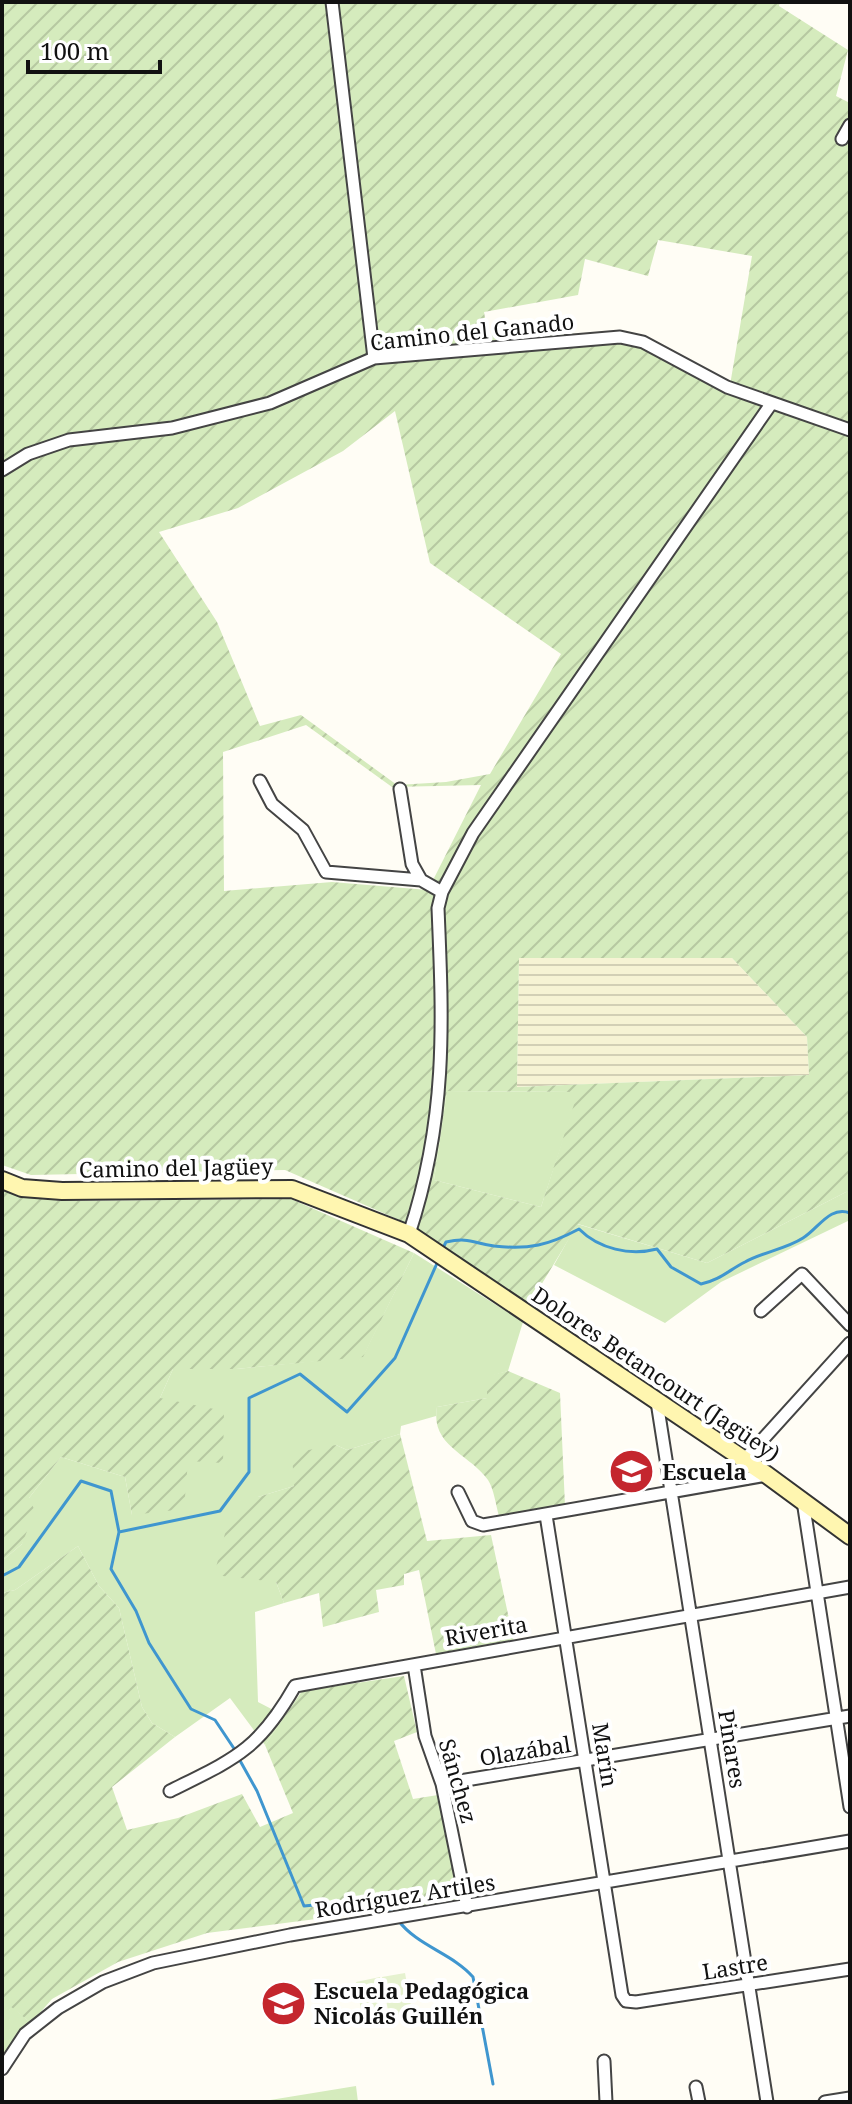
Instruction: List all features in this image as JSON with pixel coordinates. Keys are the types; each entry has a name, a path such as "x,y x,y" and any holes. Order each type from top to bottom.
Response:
{"street":[{"path":"332,2 374,358"},
{"path":"842,139 850,125"},
{"name":"Camino del Ganado","path":"2,470 28,454 69,440 172,428 270,403 374,358 620,337 643,342 727,387 850,430"},
{"path":"409,1234 432,1155 442,1078 438,908 442,892 473,833 771,404"},
{"path":"260,781 272,804 303,830 326,872 421,880 442,892"},
{"path":"400,789 412,864 421,880"},
{"name":"Camino del Jagüey","path":"2,1180 22,1188 62,1191 292,1189 409,1234 440,1255"},
{"name":"Dolores Betancourt (Jagüey)","path":"440,1255 745,1459 850,1536"},
{"path":"761,1311 802,1274 850,1325"},
{"path":"745,1459 850,1343"},
{"name":"Pinares","path":"657,1402 767,2102"},
{"path":"458,1492 472,1521 483,1525 767,1475"},
{"path":"803,1501 850,1807"},
{"name":"Marín","path":"546,1515 622,1995 626,2001"},
{"name":"Riverita","path":"170,1791 224,1764 260,1740 295,1686 850,1587"},
{"name":"Sánchez","path":"414,1665 416,1696 425,1736 442,1784 467,1907"},
{"name":"Olazábal","path":"442,1784 850,1716"},
{"name":"Rodríguez Artiles","path":"2,2069 25,2034 58,2008 103,1982 153,1963 290,1935 850,1841"},
{"name":"Lastre","path":"626,2001 850,1969"},
{"path":"604,2061 606,2102"},
{"path":"696,2087 699,2102"},
{"path":"825,2102 850,2098"}],"shaded area":[{"path":"519,958 732,958 807,1037 809,1075 517,1087"}],"green space":[{"path":"2,2 780,2 779,6 848,50 836,96 850,103 850,1190 707,1263 578,1224 529,1305 406,1223 285,1170 31,1175 2,1165","holes":["658,240 752,256 730,385 629,333 488,335 484,312 578,295 585,259 648,276","395,411 430,563 561,654 490,774 446,782 397,785 301,715 260,726 217,622 159,532 238,508 343,451","306,725 392,787 481,785 428,890 332,882 224,891 223,752","519,958 732,958 807,1037 809,1075 517,1087","447,1091 578,1092 541,1207 434,1180"]},
{"path":"447,1091 579,1092 541,1207 434,1180"},
{"path":"2,1187 20,1195 61,1201 291,1199 414,1253 363,1357 236,1369 173,1369 160,1398 224,1411 223,1463 188,1461 184,1509 132,1515 125,1477 61,1457 29,1498 35,1511 22,1544 2,1561"},
{"path":"850,1190 850,1220 721,1282 665,1323 554,1265 577,1224 707,1263"},
{"path":"414,1253 523,1322 508,1371 487,1377 487,1398 437,1407 436,1416 401,1426 400,1434 347,1450 336,1445 294,1486 258,1497 276,1582 284,1603 255,1612 258,1702 285,1716 265,1745 230,1698 175,1737 152,1723 142,1707 119,1608 99,1586 78,1546 15,1590 2,1593 2,1561 22,1544 29,1498 61,1457 125,1477 132,1515 160,1398 173,1369 236,1369 363,1356"},
{"path":"508,1371 560,1393 565,1506 499,1516 488,1480 439,1431 437,1407 487,1398 487,1376"},
{"path":"400,1434 427,1541 491,1535 514,1642 436,1654 419,1570 404,1574 404,1585 376,1590 379,1612 323,1627 319,1593 284,1603 276,1582 214,1575 227,1526 258,1497 294,1486 292,1453 336,1445 347,1450"},
{"path":"78,1546 99,1586 119,1608 142,1707 152,1723 175,1737 112,1787 127,1830 178,1818 242,1794 260,1827 293,1813 265,1745 302,1691 404,1676 417,1732 394,1741 413,1799 438,1795 463,1900 207,1933 118,1962 52,1999 31,2023 10,2006 2,2012 2,1593 15,1590"},
{"path":"405,1973 412,2012 389,2016 382,1977"},
{"path":"380,1977 386,2016 363,2021 356,1982"},
{"path":"10,2005 31,2023 2,2066 2,2012"},
{"path":"356,2086 358,2102 258,2102"}],"waterway":[{"path":"442,1250 446,1242 460,1240 494,1246 528,1247 558,1239 579,1229 596,1242 615,1249 636,1252 657,1249 671,1267 701,1284 796,1242 836,1212 850,1213"},
{"path":"2,1576 19,1567 81,1481 111,1491 119,1532 220,1511 249,1472 249,1398 300,1374 347,1412 395,1358 438,1261"},
{"path":"119,1532 111,1569 136,1611 149,1643 191,1709 215,1720 235,1750"},
{"path":"238,1757 257,1791 304,1906 376,1899 385,1902 394,1914"},
{"path":"398,1920 415,1936 473,1977 493,2084"}],"place":[{"name":"Escuela","path":"631,1472"},
{"name":"Escuela Pedagógica Nicolás Guillén","path":"283,2004"}]}
